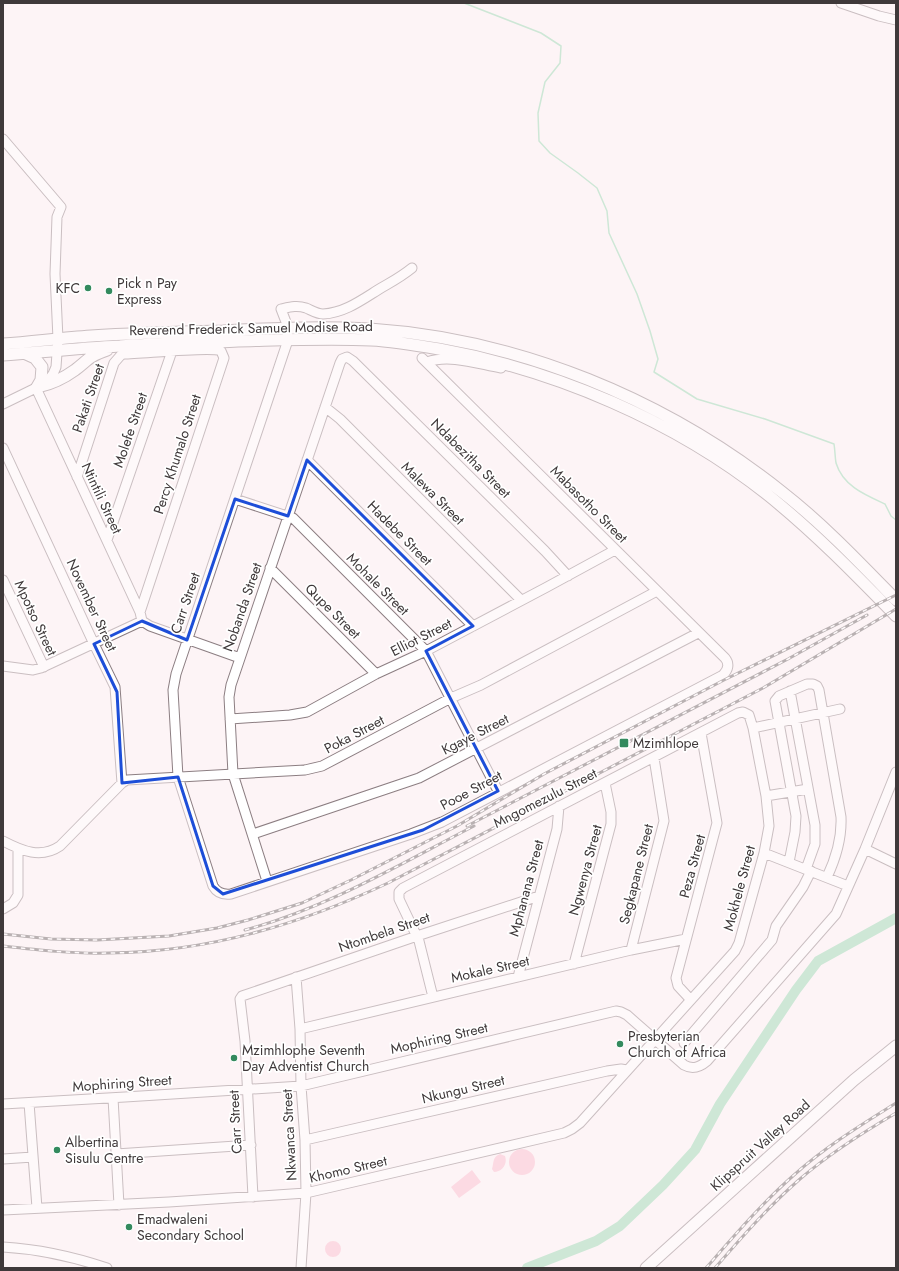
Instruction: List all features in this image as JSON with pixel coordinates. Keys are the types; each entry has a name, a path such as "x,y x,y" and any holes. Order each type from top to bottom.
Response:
{"main road":[{"name":"Reverend Frederick Samuel Modise Road","path":"3,344 94,336 287,328 371,329 448,339 499,350 581,376 635,400 678,422 722,448 781,491 816,521 896,600"},
{"name":"Reverend Frederick Samuel Modise Road","path":"3,355 120,346 288,340 372,340 464,354 518,368 560,381 626,408 674,433 733,470 766,494 809,530 896,616"},
{"path":"37,388 70,373 95,354 120,346"},
{"path":"24,353 35,358 42,367 42,377 37,388"},
{"name":"Klipspruit Valley Road","path":"646,1268 854,1080 896,1046"},
{"name":"Klipspruit Valley Road","path":"655,1268 850,1091 896,1054"}],"street":[{"path":"842,3 872,14 896,20"},
{"path":"3,139 61,207 57,217 55,274 58,350 53,374 49,380 37,388 3,404"},
{"name":"Carr Street","path":"217,891 213,886 178,777 173,690 176,674 187,640 288,340 287,328 281,309 299,306 322,314 338,311 355,305 383,287 399,279 412,268"},
{"name":"Percy Khumalo Street","path":"141,617 224,358 221,351 215,349 172,351"},
{"name":"Pakati Street","path":"77,477 116,360 124,354 172,351"},
{"name":"Molefe Street","path":"107,540 172,351"},
{"name":"Nobanda Street","path":"268,881 233,774 229,696 231,685 270,568 341,360 347,357 353,360"},
{"name":"Ndabezitha Street","path":"353,360 545,551 568,576"},
{"name":"Mabasotho Street","path":"518,368 503,368 444,360 424,360 727,661 728,668 724,674"},
{"name":"Ntintili Street","path":"37,388 141,617"},
{"name":"Malewa Street","path":"325,407 340,419 521,600"},
{"name":"November Street","path":"3,448 117,692 122,783"},
{"name":"Hadebe Street","path":"307,460 473,626"},
{"name":"Mohale Street","path":"235,499 288,516 298,523 426,651 498,792"},
{"name":"Elliot Street","path":"230,719 290,715 307,712 376,674 426,651 615,550"},
{"name":"Qupe Street","path":"270,568 376,674"},
{"name":"Mpotso Street","path":"3,580 44,667"},
{"name":"Poka Street","path":"122,783 131,780 305,770 322,766 451,698 481,685 657,592"},
{"path":"3,666 33,670 44,667 94,644 141,617 150,626 240,658"},
{"name":"Kgaye Street","path":"253,834 416,780 698,633"},
{"name":"Pooe Street","path":"217,891 223,894 231,894 423,830 446,820 724,674"},
{"path":"789,862 796,820 775,701 778,696 807,684 813,684 817,686 819,690 840,807 842,827 839,845 827,877"},
{"path":"684,1043 772,940 776,926 803,887 809,870 815,844 815,825 790,691"},
{"path":"753,728 840,709"},
{"name":"Mngomezulu Street","path":"417,936 399,899 399,892 403,888 738,713 743,712 748,714"},
{"name":"Mokhele Street","path":"655,1040 737,947 764,853 769,826 766,796 753,728 748,714"},
{"name":"Peza Street","path":"691,1000 678,986 676,982 677,975 717,823 701,733"},
{"name":"Segkapane Street","path":"631,950 664,821 654,758"},
{"name":"Mophiring Street","path":"3,1104 301,1086 616,1011 623,1012 627,1015 686,1066 693,1068 701,1066 834,917 865,849 896,772"},
{"name":"Ngwenya Street","path":"574,964 611,824 611,812 605,782"},
{"path":"3,841 25,852 37,853 52,851 60,846 122,783"},
{"path":"766,796 808,789"},
{"name":"Mphanana Street","path":"518,977 557,829 559,806"},
{"path":"3,909 14,903 18,895 18,849"},
{"path":"865,849 896,864"},
{"path":"764,853 848,886"},
{"name":"Ntombela Street","path":"240,999 244,995 296,977 539,896"},
{"path":"417,936 433,997"},
{"name":"Mokale Street","path":"300,1029 631,950 686,939"},
{"name":"Nkwanca Street","path":"296,977 300,1029 306,1193 301,1268"},
{"name":"Carr Street","path":"240,999 245,1041 253,1197"},
{"name":"Khomo Street","path":"3,1210 306,1193 572,1130 655,1040"},
{"name":"Nkungu Street","path":"305,1140 614,1069 627,1070"},
{"path":"113,1098 119,1204"},
{"path":"29,1103 37,1208"},
{"path":"116,1154 251,1145"},
{"path":"3,1159 33,1157"},
{"path":"3,1248 17,1248 80,1259 107,1268"},
{"path":"77,1268 80,1259"}],"highlighted area":[{"path":"307,460 473,626 426,651 498,791 423,830 223,894 213,886 178,777 122,783 117,692 94,644 142,621 187,640 235,499 288,516"}],"shaded area":[{"path":"522,1149 531,1153 535,1162 531,1171 522,1175 513,1171 509,1162 513,1153"},
{"path":"500,1154 505,1156 505,1165 500,1171 494,1172 492,1169 494,1160 497,1155"},
{"path":"472,1170 481,1182 459,1198 451,1187"},
{"path":"333,1241 340,1246 341,1249 336,1256 333,1257 326,1252 325,1249 330,1242"}],"waterway":[{"path":"464,3 541,33 561,46 560,63 545,82 538,113 539,141 550,153 597,188 607,211 609,233 637,294 650,331 658,359 654,372 697,399 765,419 834,444 836,463 844,478 856,489 885,504 891,516 896,520"},
{"path":"527,1268 596,1241 620,1226 663,1185 695,1150 720,1104 796,990 818,961 896,918"}],"railway":[{"path":"3,934 51,939 97,940 169,936 217,928 302,903 351,880 457,826 544,774 724,680 896,595"},
{"path":"3,946 82,953 109,953 182,948 252,933 321,912 388,883 763,688 896,609"},
{"path":"467,826 788,659 867,615"},
{"path":"245,930 305,910 334,897 391,870 474,826"},
{"path":"706,1268 759,1208 794,1175 831,1146 896,1103"},
{"path":"715,1268 767,1211 800,1179 846,1144 896,1113"}],"place":[{"name":"KFC","path":"88,288"},
{"name":"Pick n Pay Express","path":"109,291"},
{"name":"Mzimhlope","path":"624,743"},
{"name":"Presbyterian Church of Africa","path":"620,1044"},
{"name":"Mzimhlophe Seventh Day Adventist Church","path":"234,1058"},
{"name":"Albertina Sisulu Centre","path":"57,1150"},
{"name":"Emadwaleni Secondary School","path":"129,1227"}]}
